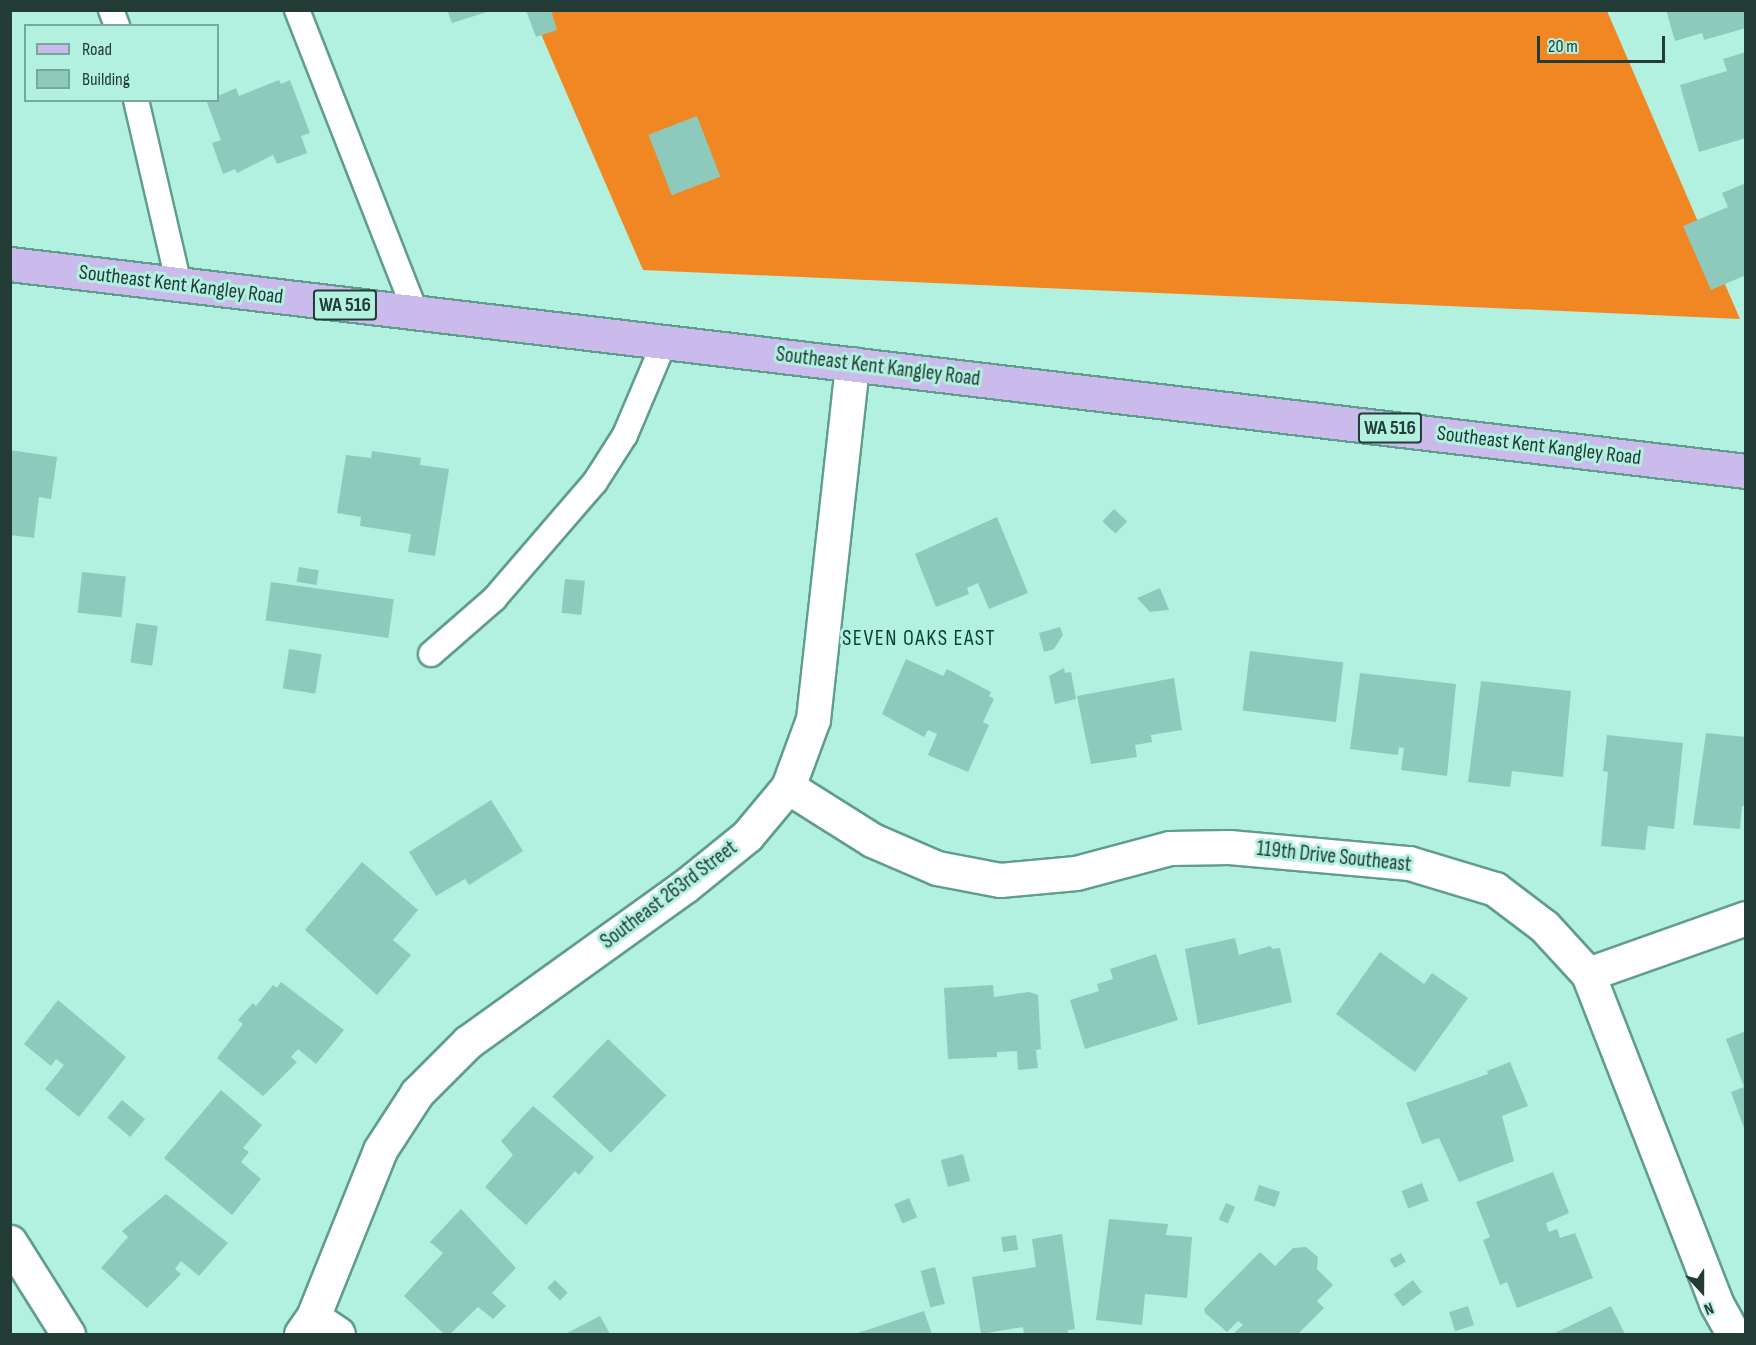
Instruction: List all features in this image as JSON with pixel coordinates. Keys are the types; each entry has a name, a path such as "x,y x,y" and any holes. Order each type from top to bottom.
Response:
{"main road":[{"name":"Southeast Kent Kangley Road","path":"10,264 1746,471"}],"street":[{"name":"Southeast 263rd Street","path":"317,1329 380,1150 417,1093 468,1042 684,887 747,836 788,787 813,719 852,364"},
{"name":"119th Drive Southeast","path":"788,787 872,840 937,868 1000,880 1077,873 1170,849 1229,846 1409,863 1495,889 1544,926 1588,974 1716,1303 1733,1335"},
{"path":"1588,974 1746,918"},
{"path":"10,1242 68,1335"}],"lane":[{"path":"297,10 416,314"},
{"path":"136,102 179,285"},
{"path":"431,654 494,599 595,482 625,435 664,343"}],"shaded area":[{"path":"531,11 1607,11 1740,319 643,270"}],"building":[{"path":"447,10 490,10 490,11 452,23"},
{"path":"526,10 551,10 557,30 536,37"},
{"path":"1666,10 1746,10 1746,28 1704,40 1702,33 1675,41"},
{"path":"1746,52 1746,138 1699,152 1680,85 1727,71 1723,59"},
{"path":"279,80 281,84 290,80 310,133 301,136 307,153 277,164 273,155 237,173 235,169 223,174 212,143 221,140 207,102 219,102 219,96 236,88 239,96"},
{"path":"697,116 720,177 672,195 648,135"},
{"path":"1746,183 1746,275 1711,290 1683,226 1728,207 1722,193"},
{"path":"10,450 57,457 51,499 39,497 34,538 10,535"},
{"path":"372,451 421,458 420,465 449,469 435,556 408,552 411,534 360,526 361,517 337,513 346,455 371,458"},
{"path":"1114,509 1127,521 1116,534 1102,521"},
{"path":"997,517 1028,593 989,609 978,583 967,588 969,594 936,607 915,554"},
{"path":"299,567 319,570 316,585 297,582"},
{"path":"82,572 126,577 121,617 78,613"},
{"path":"565,579 585,581 581,615 561,613"},
{"path":"271,582 394,599 388,638 266,621"},
{"path":"1160,588 1169,610 1150,612 1137,598"},
{"path":"136,623 158,626 152,666 130,663"},
{"path":"1060,627 1063,635 1054,649 1044,652 1039,633"},
{"path":"289,649 322,654 315,694 283,689"},
{"path":"1250,651 1343,662 1336,722 1243,711"},
{"path":"906,659 943,676 947,669 991,692 989,696 994,699 983,722 989,725 968,772 928,755 937,734 928,730 924,737 882,714"},
{"path":"1064,668 1065,673 1071,672 1076,699 1055,704 1049,676"},
{"path":"1360,673 1456,684 1447,776 1401,770 1404,748 1399,747 1398,755 1350,749"},
{"path":"1174,678 1182,730 1151,735 1152,742 1135,745 1137,757 1091,764 1077,696"},
{"path":"1481,681 1571,691 1563,777 1512,771 1510,787 1468,782"},
{"path":"1706,733 1746,737 1746,806 1742,806 1740,829 1693,825"},
{"path":"1607,735 1683,743 1674,829 1648,826 1645,850 1601,846 1608,772 1603,771"},
{"path":"491,800 523,851 469,885 465,879 436,896 409,852"},
{"path":"362,862 418,910 393,940 411,955 377,995 305,930"},
{"path":"1235,938 1239,955 1270,946 1273,949 1280,948 1292,1002 1198,1025 1185,949"},
{"path":"1380,952 1424,984 1432,973 1468,998 1415,1072 1336,1014"},
{"path":"1156,954 1178,1020 1085,1049 1070,1000 1099,991 1097,984 1113,979 1110,969"},
{"path":"281,982 344,1030 316,1064 298,1049 291,1057 297,1062 263,1096 217,1058 243,1024 238,1020 253,1003 256,1006 273,985 277,988"},
{"path":"993,985 994,997 1029,992 1038,995 1041,1049 1036,1050 1038,1068 1018,1070 1017,1051 997,1052 997,1057 948,1059 944,988"},
{"path":"58,1000 126,1057 79,1117 45,1089 64,1065 56,1059 51,1066 24,1044"},
{"path":"1746,1031 1745,1131 1731,1092 1744,1087 1726,1039"},
{"path":"608,1039 666,1095 611,1153 552,1097"},
{"path":"1510,1062 1528,1106 1502,1116 1514,1161 1459,1182 1439,1138 1422,1144 1406,1103 1488,1074 1487,1071"},
{"path":"221,1090 262,1125 243,1148 249,1152 241,1162 261,1179 232,1215 164,1158"},
{"path":"122,1100 145,1119 130,1137 107,1118"},
{"path":"533,1106 594,1157 579,1175 575,1171 526,1225 485,1187 513,1155 501,1141"},
{"path":"963,1154 970,1181 948,1187 941,1160"},
{"path":"1553,1172 1569,1213 1546,1223 1549,1232 1557,1229 1560,1238 1575,1233 1593,1278 1517,1308 1507,1282 1500,1285 1483,1240 1490,1237 1476,1202"},
{"path":"1422,1183 1429,1201 1408,1209 1401,1191"},
{"path":"1259,1185 1280,1192 1275,1207 1254,1200"},
{"path":"166,1194 228,1243 199,1276 181,1261 175,1269 181,1274 147,1308 101,1268 128,1237 122,1231"},
{"path":"909,1198 917,1217 902,1224 894,1204"},
{"path":"1226,1203 1235,1207 1228,1224 1219,1219"},
{"path":"461,1209 516,1268 492,1293 506,1306 493,1319 478,1307 450,1334 444,1334 404,1296 443,1253 430,1242"},
{"path":"1109,1219 1168,1224 1166,1235 1192,1237 1187,1298 1145,1294 1142,1325 1096,1320"},
{"path":"1062,1234 1075,1329 1068,1330 1068,1334 1024,1334 1023,1327 981,1334 972,1277 1036,1267 1032,1239"},
{"path":"1016,1235 1018,1250 1003,1252 1001,1237"},
{"path":"1306,1247 1318,1257 1317,1269 1333,1285 1317,1301 1324,1308 1298,1334 1233,1334 1243,1325 1238,1321 1227,1332 1205,1313 1204,1309 1260,1252 1275,1266 1293,1248"},
{"path":"1401,1253 1406,1262 1394,1268 1390,1259"},
{"path":"935,1267 945,1304 930,1308 921,1271"},
{"path":"555,1280 568,1293 560,1301 547,1288"},
{"path":"1413,1280 1422,1292 1403,1306 1394,1294"},
{"path":"1468,1306 1474,1325 1455,1331 1449,1312"},
{"path":"1611,1306 1625,1334 1553,1334"},
{"path":"924,1311 932,1334 855,1334"},
{"path":"600,1316 610,1334 565,1334"}],"district":[{"name":"SEVEN OAKS EAST","path":"919,639"}]}
